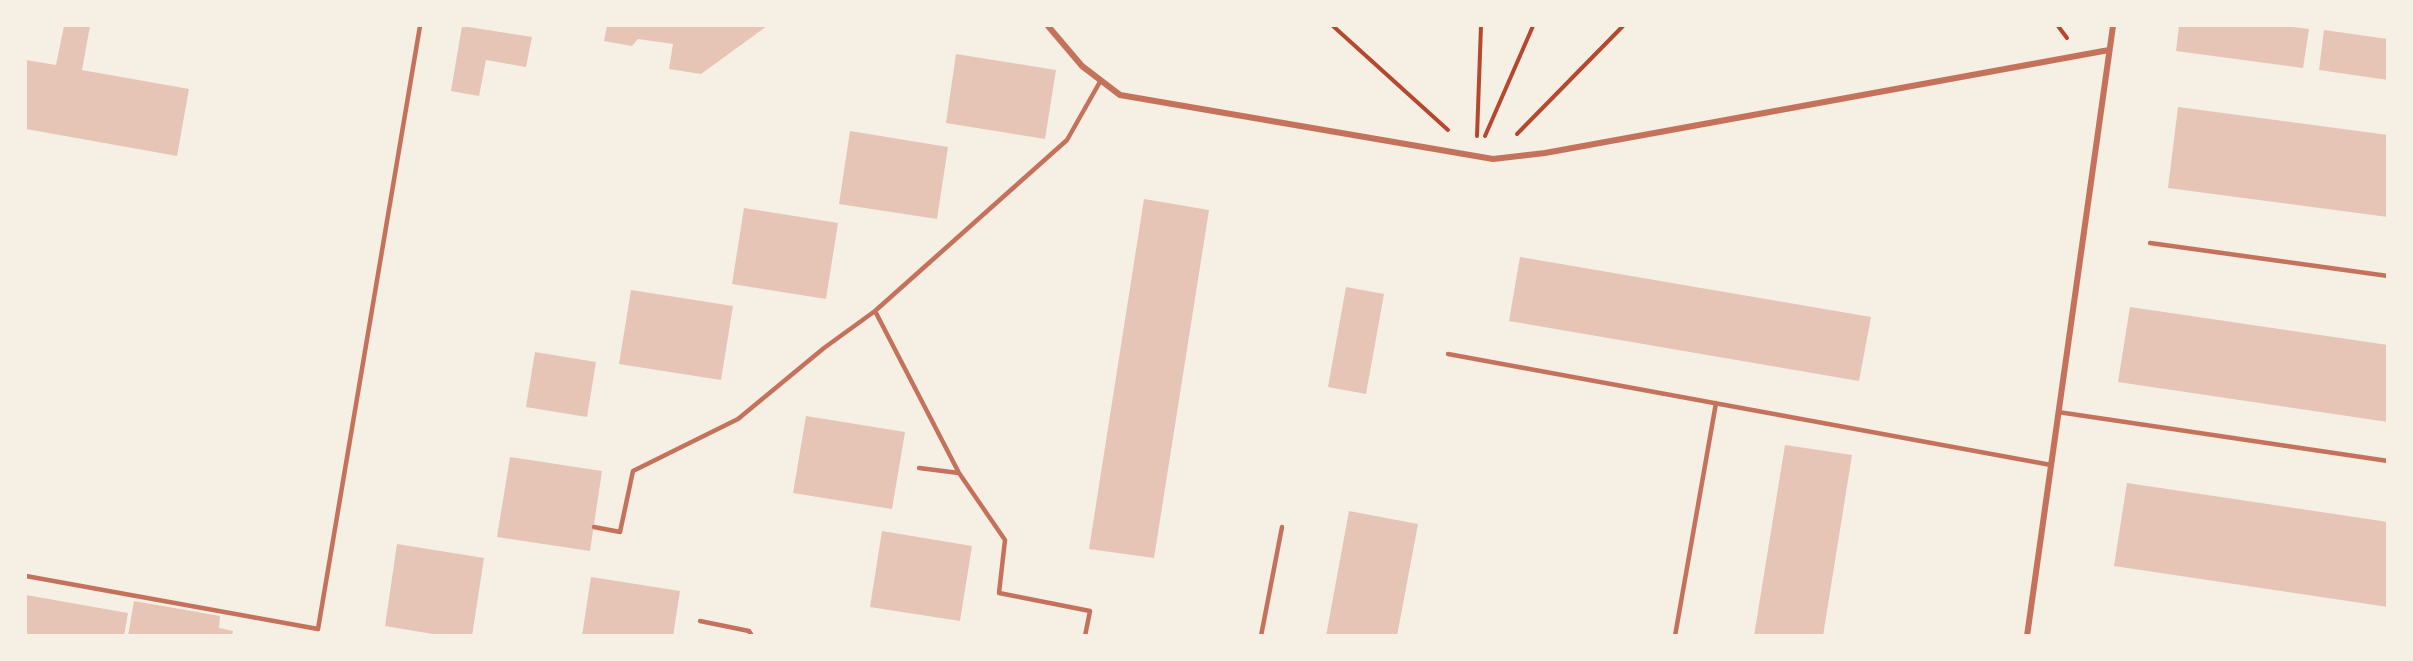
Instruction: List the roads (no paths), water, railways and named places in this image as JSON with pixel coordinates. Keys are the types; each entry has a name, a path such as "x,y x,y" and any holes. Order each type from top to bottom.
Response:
{"street":[{"path":"1048,26 1082,66 1120,94 1493,159 1545,153 2109,50"},
{"path":"2027,636 2113,26"}],"lane":[{"path":"26,576 318,629 420,26"},
{"path":"594,527 620,532 633,471 738,419 824,348 875,311 1067,140 1101,80"},
{"path":"2150,243 2388,276"},
{"path":"875,311 959,473 1005,540 999,594 1090,612 1085,636"},
{"path":"1448,354 2051,465"},
{"path":"1675,636 1716,403"},
{"path":"2058,412 2388,461"},
{"path":"919,468 959,473"},
{"path":"1261,636 1282,527"},
{"path":"700,621 749,631 752,636"}]}
